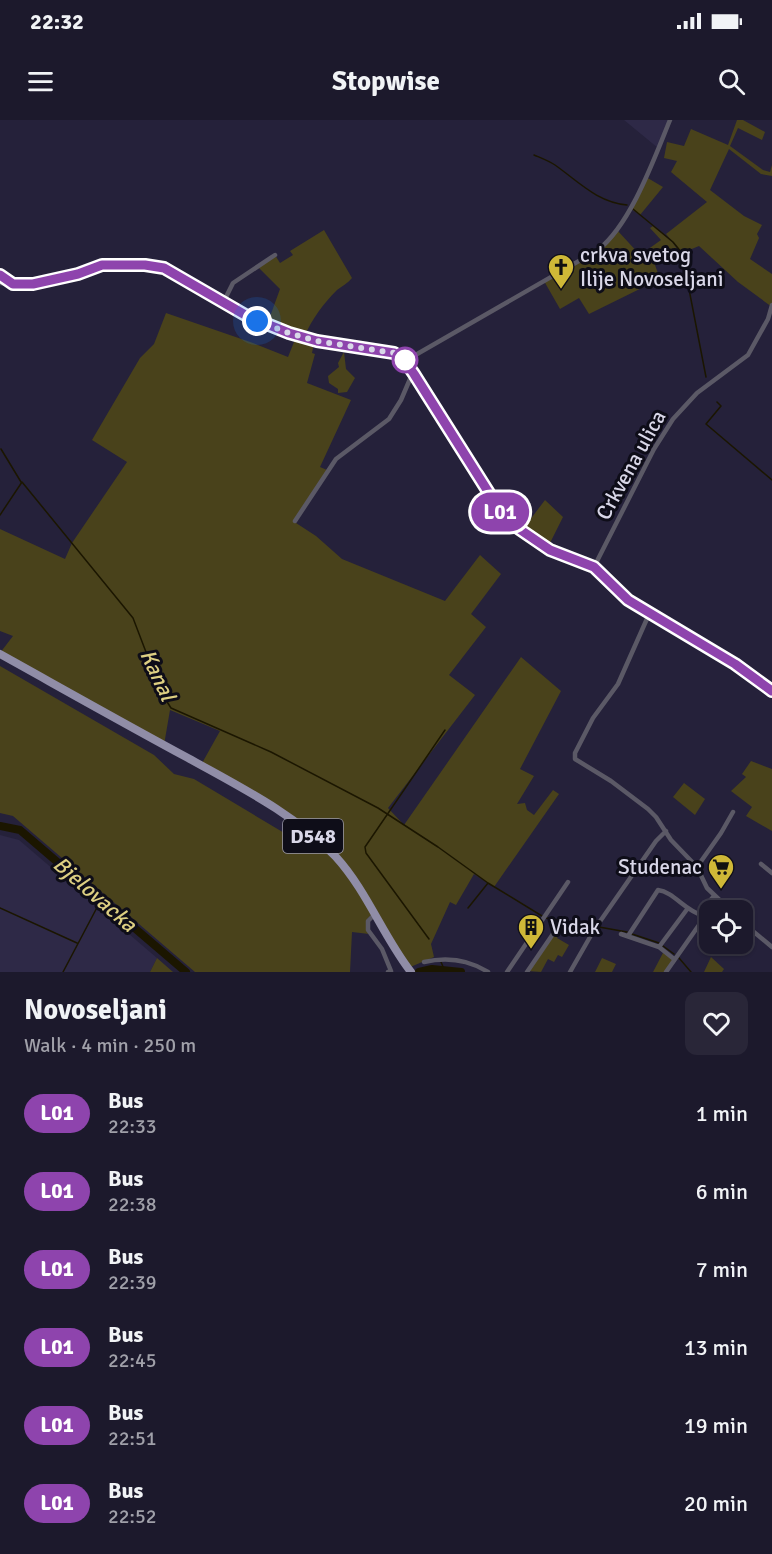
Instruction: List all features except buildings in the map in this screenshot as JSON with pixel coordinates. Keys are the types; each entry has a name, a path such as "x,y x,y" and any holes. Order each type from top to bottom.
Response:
{"main road":[{"path":"0,275 13,284 33,284 78,274 102,265 145,265 164,268 247,316 289,333 317,341 394,353 405,361 414,374 506,520 550,550 594,567 628,600 735,664 772,691"},
{"name":"D548","path":"0,654 201,765 291,818 337,858 353,878 409,970"}],"street":[{"path":"405,361 598,250 611,240 630,207 670,120"},
{"path":"223,303 233,284 275,255"},
{"path":"0,283 13,284"},
{"name":"Crkvena ulica","path":"594,567 654,449 673,419 697,393 748,355 770,320 772,305"},
{"path":"295,521 336,459 389,419 414,374"},
{"path":"650,612 618,684 593,718 575,759 611,780 647,808 697,867 703,881 719,900"},
{"path":"697,867 733,812"},
{"path":"570,972 594,930 656,840 666,831"},
{"path":"761,864 772,873"},
{"path":"507,972 568,882"},
{"path":"628,936 646,907 661,889 699,914"},
{"path":"709,900 714,896"},
{"path":"659,947 688,908"},
{"path":"375,914 368,921 368,930 385,955 391,971 388,972"},
{"path":"666,972 699,925"},
{"path":"527,972 555,931"},
{"path":"753,931 772,947"},
{"path":"621,934 659,947 674,959"},
{"path":"424,962 441,958 448,959 471,964 488,972"}],"shaded area":[{"path":"624,120 670,120 658,148"},
{"path":"737,120 743,120 765,132 762,140 738,128 730,146 763,170 770,172 772,165 772,176 761,174 729,149 710,190 744,216 762,225 750,259 772,274 772,307 738,282 699,246 682,253 666,234 707,202 671,172 677,161 664,158 667,142 684,146 691,129 728,145"},
{"path":"646,177 663,187 640,215 630,208"},
{"path":"653,226 672,242 681,254 655,265 660,279 589,314 579,298 560,309 544,281 598,250 617,230 640,255 661,240 650,228"},
{"path":"324,230 352,278 323,306 304,337 267,325 280,289 258,267 275,255 280,263 293,255 290,251"},
{"path":"166,313 288,357 296,337 314,343 312,353 315,354 307,383 351,400 320,467 327,470 296,523 316,536 342,559 445,601 480,555 501,574 471,614 486,627 449,675 475,695 388,808 404,825 521,657 561,691 520,769 534,776 517,804 525,803 527,810 534,815 553,790 559,794 494,887 474,874 456,905 450,902 431,944 434,957 408,968 374,913 367,919 366,930 369,934 352,932 350,972 195,972 13,816 0,813 0,666 154,755 174,774 194,779 291,837 298,825 201,765 220,731 170,710 164,745 0,653 13,636 0,631 0,529 65,559 72,543 127,462 92,440 140,358 154,344"},
{"path":"344,352 346,369 355,378 347,392 338,393 338,389 329,383 328,376 339,367 338,363"},
{"path":"545,500 563,517 550,543 528,534 523,529"},
{"path":"751,761 772,769 772,831 746,816 752,807 731,791 746,777 742,774"},
{"path":"684,783 705,799 695,815 673,797"},
{"path":"0,835 19,840 157,958 150,972 0,972"},
{"path":"559,926 562,929 557,938 569,945 562,957 558,955 554,962 548,959 541,972 528,971"},
{"path":"664,951 674,959 666,972 653,972"},
{"path":"711,957 724,969 722,972 704,972"},
{"path":"157,958 173,972 150,972"},
{"path":"602,958 616,964 612,972 595,972"}],"waterway":[{"path":"534,155 555,165 597,196 627,205"},
{"path":"633,209 673,242 682,253 706,377"},
{"path":"717,402 721,406 706,424 772,480"},
{"path":"1,449 21,482"},
{"name":"Kanal","path":"0,515 22,482 133,618 162,694 171,708 271,752 378,808 488,883 542,916"},
{"name":"Kanal","path":"429,939 366,853 365,847 445,730"},
{"name":"Bjelovacka","path":"0,826 20,830 186,972"},
{"path":"468,908 488,883"},
{"path":"63,972 102,898"},
{"path":"0,908 77,943"},
{"path":"546,918 594,926"},
{"path":"599,927 627,932"},
{"path":"632,934 659,943"},
{"path":"663,946 674,954"},
{"path":"679,958 691,972"},
{"path":"441,962 444,969"},
{"name":"Bjelovacka","path":"419,972 432,969 461,972"}],"bus line":[{"name":"L01","path":"0,275 13,284 33,284 78,274 102,265 145,265 164,268 214,299 247,316 289,333 317,341 394,353 405,361 414,374 506,520 550,550 594,567 628,600 735,664 772,691"}],"place":[{"name":"crkva svetog Ilije Novoseljani","path":"561,290"},
{"name":"Studenac","path":"721,890"},
{"name":"Vidak","path":"531,950"}],"route":[{"path":"257,321 317,341 394,353 405,360"}]}
